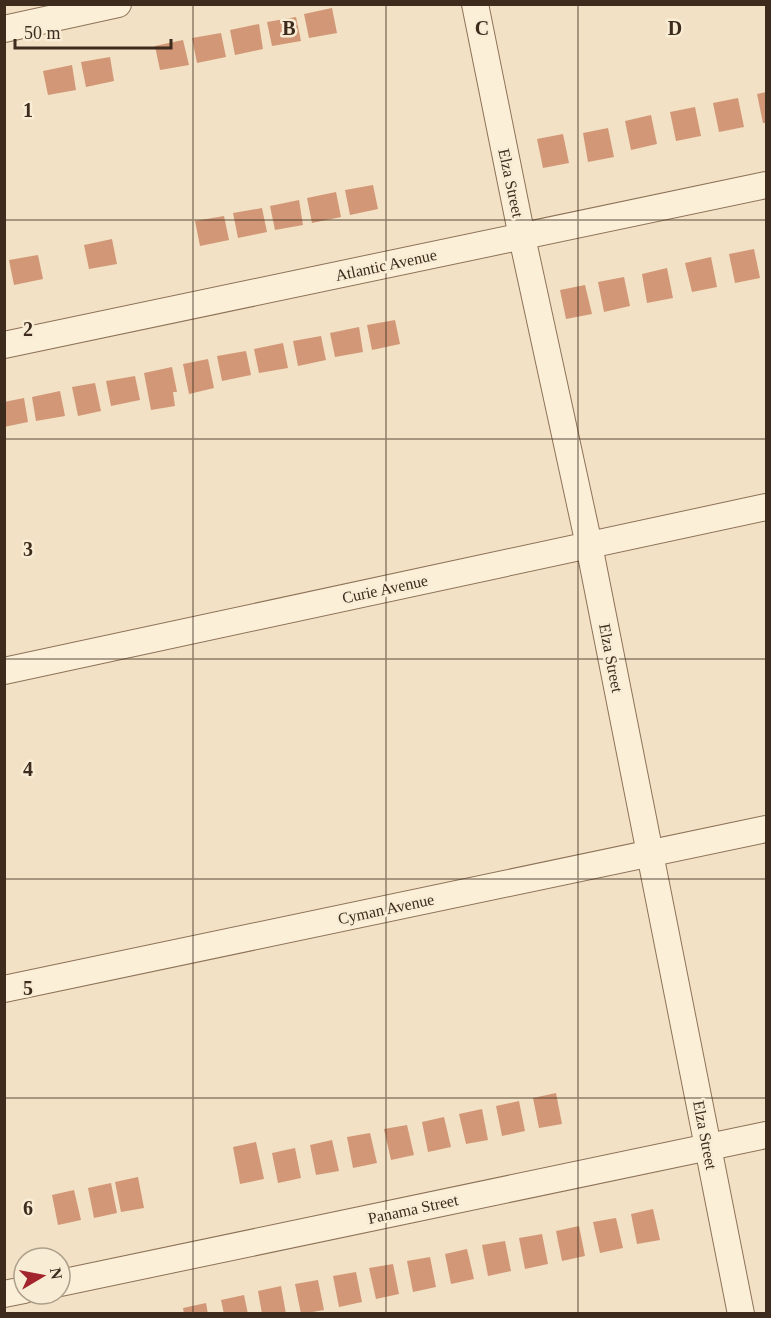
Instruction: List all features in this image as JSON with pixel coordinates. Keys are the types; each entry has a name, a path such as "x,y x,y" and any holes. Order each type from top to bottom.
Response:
{"street":[{"path":"4,29 118,4"},
{"name":"Elza Street","path":"475,4 522,237 589,545 741,1314"},
{"name":"Atlantic Avenue","path":"4,345 766,185"},
{"name":"Curie Avenue","path":"4,671 766,507"},
{"name":"Cyman Avenue","path":"4,989 766,829"},
{"name":"Panama Street","path":"72,1279 766,1135"}],"building":[{"path":"332,8 337,33 309,38 304,14"},
{"path":"296,17 301,41 272,46 267,22"},
{"path":"259,24 263,49 235,55 230,30"},
{"path":"221,33 226,57 197,63 192,38"},
{"path":"183,40 189,65 160,70 155,46"},
{"path":"110,57 114,81 86,87 81,62"},
{"path":"72,65 76,90 48,95 43,71"},
{"path":"766,92 766,123 763,123 757,94"},
{"path":"738,98 744,127 719,132 713,103"},
{"path":"695,107 701,136 676,141 670,112"},
{"path":"651,115 657,144 631,150 625,121"},
{"path":"608,128 614,157 588,162 583,133"},
{"path":"563,134 569,163 543,168 537,139"},
{"path":"373,185 378,209 350,215 345,190"},
{"path":"336,192 341,217 312,223 307,198"},
{"path":"299,200 303,225 275,230 270,206"},
{"path":"262,208 267,232 238,238 233,213"},
{"path":"224,216 229,240 200,246 195,221"},
{"path":"112,239 117,264 89,269 84,245"},
{"path":"754,249 760,278 735,283 729,254"},
{"path":"38,255 43,279 14,285 9,260"},
{"path":"711,257 717,287 692,292 685,263"},
{"path":"667,268 673,298 647,303 642,274"},
{"path":"624,277 630,306 604,312 598,282"},
{"path":"585,285 592,314 566,319 560,290"},
{"path":"395,320 400,344 372,350 367,325"},
{"path":"359,327 363,352 335,357 330,333"},
{"path":"321,336 326,360 298,366 293,341"},
{"path":"283,343 288,368 259,373 254,349"},
{"path":"246,351 251,375 222,381 217,356"},
{"path":"208,359 214,388 189,394 183,364"},
{"path":"172,367 177,392 173,392 175,406 151,410 144,373"},
{"path":"135,376 140,400 111,406 106,381"},
{"path":"95,383 101,411 78,416 72,387"},
{"path":"60,391 65,416 36,421 32,397"},
{"path":"24,398 28,422 4,427 4,402"},
{"path":"556,1093 562,1124 539,1128 533,1098"},
{"path":"519,1101 525,1131 502,1136 496,1106"},
{"path":"482,1109 488,1140 466,1144 459,1114"},
{"path":"444,1117 451,1147 428,1152 422,1122"},
{"path":"407,1125 414,1155 391,1160 384,1129"},
{"path":"370,1133 377,1163 353,1168 347,1137"},
{"path":"332,1140 339,1171 316,1175 310,1145"},
{"path":"256,1142 264,1179 240,1184 233,1147"},
{"path":"295,1148 301,1178 278,1183 272,1153"},
{"path":"138,1177 144,1208 121,1212 115,1182"},
{"path":"111,1183 117,1213 94,1218 88,1188"},
{"path":"74,1190 81,1220 58,1225 52,1195"},
{"path":"653,1209 660,1240 637,1244 631,1214"},
{"path":"616,1218 623,1248 600,1253 593,1222"},
{"path":"579,1226 585,1256 562,1261 556,1231"},
{"path":"542,1234 548,1264 525,1269 519,1238"},
{"path":"505,1241 511,1271 488,1276 482,1245"},
{"path":"467,1249 474,1279 451,1284 445,1254"},
{"path":"430,1257 436,1287 413,1292 407,1261"},
{"path":"393,1264 399,1294 376,1299 369,1268"},
{"path":"356,1272 362,1302 339,1307 333,1276"},
{"path":"318,1280 324,1310 301,1314 295,1284"},
{"path":"281,1286 286,1314 262,1314 258,1291"},
{"path":"244,1295 248,1314 224,1314 221,1300"},
{"path":"206,1303 208,1314 184,1314 183,1308"}]}
